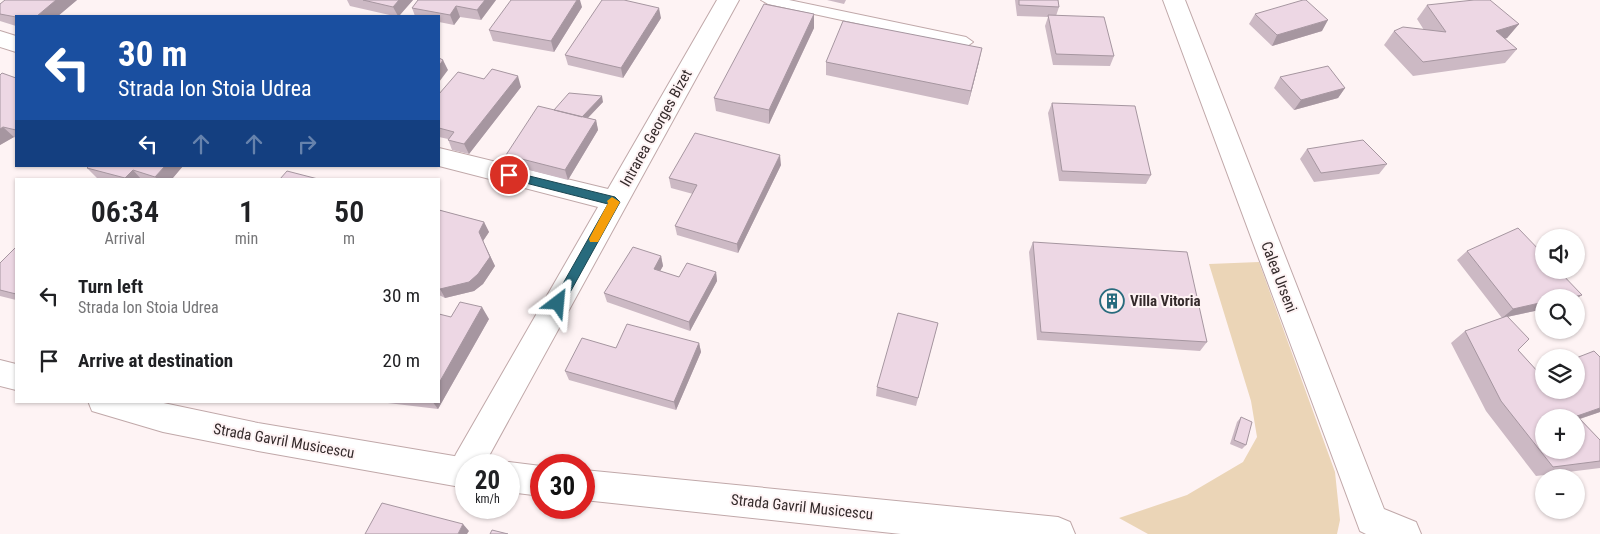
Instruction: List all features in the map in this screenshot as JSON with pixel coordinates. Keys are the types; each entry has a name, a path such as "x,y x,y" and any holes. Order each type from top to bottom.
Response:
{"street":[{"name":"Intrarea Georges Bizet","path":"473,454 728,0"},
{"name":"Calea Urseni","path":"1174,0 1370,527 1404,534"},
{"path":"0,39 15,44"},
{"path":"440,157 615,202"},
{"path":"0,373 15,377"},
{"name":"Strada Gavril Musicescu","path":"110,403 163,418 258,437 455,467"},
{"name":"Strada Gavril Musicescu","path":"595,486 1058,534"}],"lane":[{"path":"768,0 966,42"}],"shaded area":[{"path":"1259,262 1335,472 1340,520 1337,534 1148,534 1119,518 1187,495 1243,462 1257,437 1251,401 1209,264"}],"building":[{"path":"5,0 56,0 38,15 15,15 15,17 0,14 0,4"},
{"path":"363,0 399,0 393,7"},
{"path":"418,0 485,0 477,10 456,6 450,15 412,8"},
{"path":"511,0 577,0 551,41 489,30"},
{"path":"602,0 624,0 659,8 621,68 565,55"},
{"path":"1019,0 1058,0 1059,7 1019,5"},
{"path":"1306,0 1328,20 1277,35 1255,14"},
{"path":"1490,0 1519,24 1496,31 1517,49 1423,62 1394,31 1403,27 1446,32 1427,5"},
{"path":"764,4 814,14 769,110 714,98"},
{"path":"1048,15 1104,17 1114,56 1056,54"},
{"path":"843,21 982,48 971,91 826,62"},
{"path":"1328,66 1345,88 1301,100 1280,77"},
{"path":"492,69 518,76 464,144 448,140 454,132 440,128 440,93 458,72 484,79"},
{"path":"2,73 15,78 15,130 3,127 0,129 0,75"},
{"path":"569,93 602,96 582,117 554,110"},
{"path":"1052,103 1135,106 1151,175 1062,171"},
{"path":"538,106 596,120 565,170 506,155"},
{"path":"695,133 780,155 737,244 675,226 697,185 669,178"},
{"path":"1363,140 1387,164 1321,173 1307,149"},
{"path":"164,167 155,177 133,170 125,178 87,168"},
{"path":"287,171 314,178 281,178"},
{"path":"440,210 484,222 479,232 490,257 478,274 469,282 440,289"},
{"path":"1518,228 1535,246 1535,279 1567,279 1576,289 1535,289 1535,304 1513,309 1467,251"},
{"name":"Villa Vitoria","path":"1033,242 1187,252 1207,342 1041,332"},
{"path":"633,247 661,256 654,269 679,277 687,263 716,272 689,322 604,293"},
{"path":"15,248 15,294 0,290 0,263"},
{"path":"460,302 482,307 440,381 440,314 451,317"},
{"path":"898,313 938,323 918,398 877,387"},
{"path":"1507,316 1529,339 1518,350 1535,369 1535,399 1585,399 1585,354 1594,351 1600,357 1600,408 1585,413 1585,409 1535,409 1535,444 1501,401 1465,331"},
{"path":"627,324 699,343 674,402 565,371 582,338 616,348"},
{"path":"1241,417 1252,422 1246,445 1234,440"},
{"path":"1585,424 1600,440 1600,461 1553,467 1547,459 1585,459"},
{"path":"382,503 463,524 458,534 365,534"},
{"path":"492,530 508,534 490,534"}],"slow traffic":[{"path":"594,239 615,202 612,201"}],"place":[{"name":"Villa Vitoria","path":"1112,301"}],"route":[{"path":"509,175 615,202 558,303"}]}
